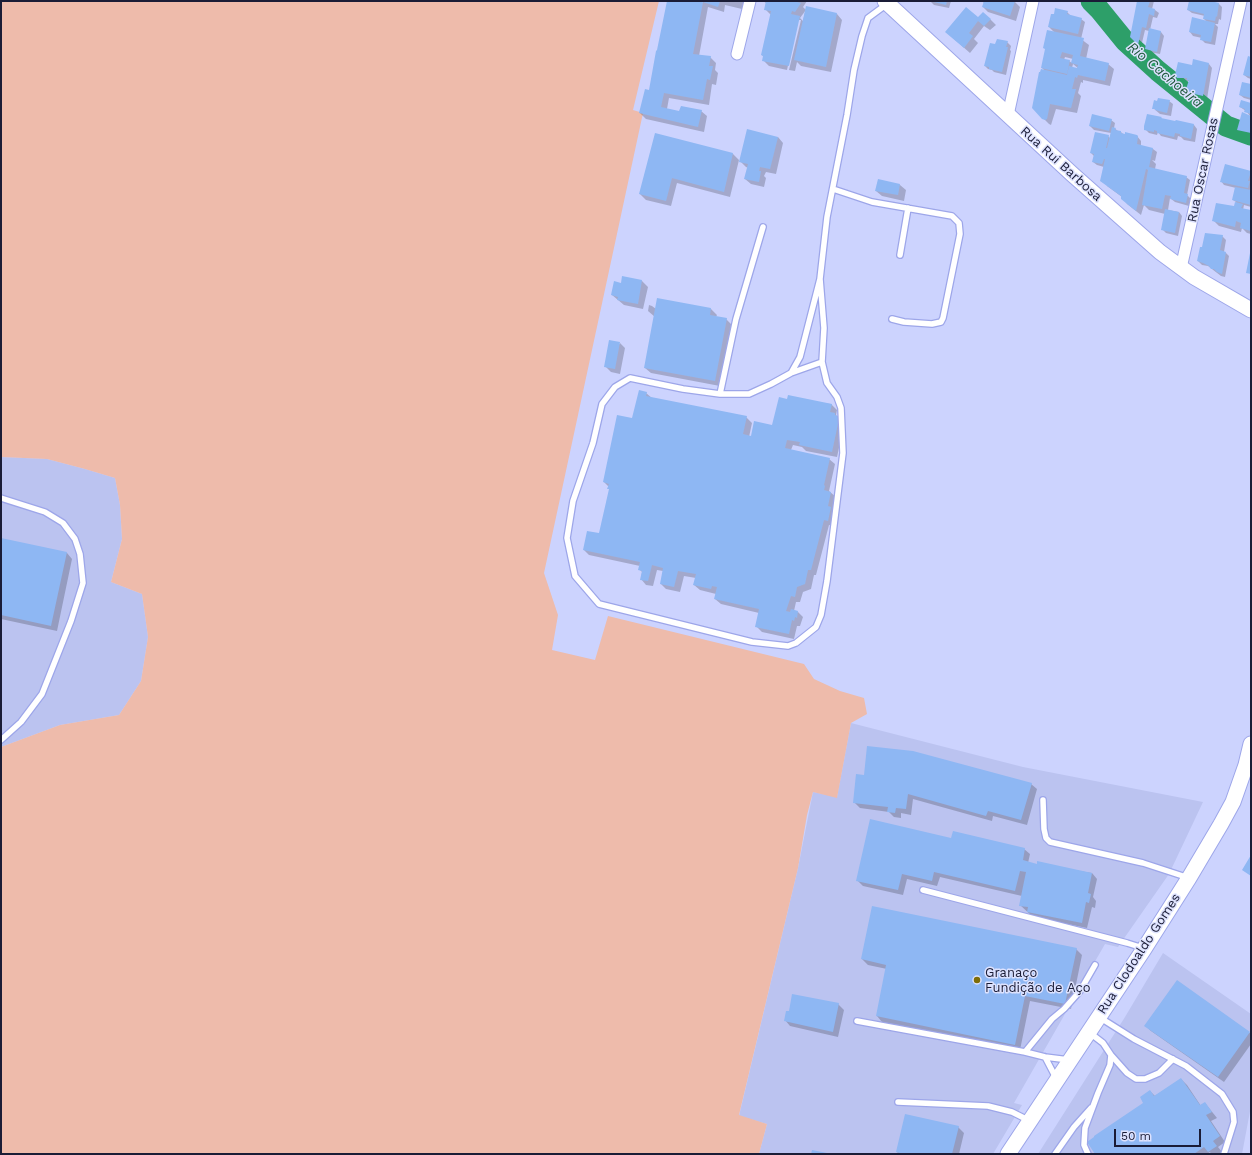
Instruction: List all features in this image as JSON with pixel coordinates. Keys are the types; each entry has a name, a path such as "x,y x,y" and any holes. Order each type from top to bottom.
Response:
{"main road":[{"name":"Rua Rui Barbosa","path":"886,2 1008,115 1160,252 1212,288 1251,310"},
{"name":"Rua Clodoaldo Gomes","path":"1008,1154 1144,949 1189,878 1233,802 1246,765 1251,744"}],"street":[{"path":"737,54 750,1"},
{"path":"1008,115 1033,1"},
{"name":"Rua Oscar Rosas","path":"1182,268 1241,1"}],"lane":[{"path":"791,373 800,357 820,279 827,217 847,115 854,70 862,36 868,18 886,2"},
{"path":"832,189 872,202 952,216 959,223 960,234 943,318 940,322 932,324 904,322 892,319"},
{"path":"900,255 908,208"},
{"path":"720,394 736,320 763,227"},
{"path":"820,279 824,328 822,362 827,383 837,398 841,408 843,452 828,581 821,616 816,627 796,643 788,646 752,642 599,604 575,576 567,538 574,501 593,443 602,404 615,387 630,378 683,389 720,394 749,394 791,373 822,362"},
{"path":"1,498 45,512 64,523 75,539 80,554 83,583 71,621 42,694 20,722 1,740"},
{"path":"1043,800 1044,829 1046,838 1050,842 1143,862 1189,878"},
{"path":"923,890 1127,942 1144,949"},
{"path":"1025,1052 1052,1019 1064,1009 1080,991 1095,965"},
{"path":"1098,1017 1134,1039 1186,1066 1222,1094 1232,1112 1234,1122 1224,1154"},
{"path":"857,1021 1045,1057 1071,1060"},
{"path":"1088,1032 1103,1043 1111,1055 1127,1073 1136,1079 1145,1079 1159,1073 1173,1060"},
{"path":"1088,1154 1084,1145 1085,1128 1110,1065 1111,1055"},
{"path":"1045,1057 1057,1080"},
{"path":"898,1102 988,1106 1012,1112 1030,1121"},
{"path":"1055,1154 1074,1127 1094,1105"}],"shaded area":[{"path":"1,1 659,1 633,110 643,113 544,573 558,615 552,650 595,660 608,616 804,664 814,679 840,691 864,698 867,714 851,723 837,798 813,792 807,815 798,868 739,1115 767,1124 759,1154 1,1154 1,747 60,725 119,715 141,681 148,637 142,594 111,582 122,539 120,505 115,478 47,459 1,457"},
{"path":"1,457 47,459 115,478 120,505 122,539 111,582 142,594 148,637 141,681 119,715 60,725 1,747"},
{"path":"851,723 1023,767 1203,802 1169,874 1118,947 1105,944 1014,1103 1022,1105 993,1154 759,1154 767,1124 739,1116 798,868 813,792 837,797"},
{"path":"1163,953 1251,1014 1251,1106 1242,1154 1038,1154 1125,1017"}],"building":[{"path":"667,1 703,2 693,54 711,56 709,66 713,66 710,80 707,79 703,100 664,93 661,107 679,111 681,106 702,110 698,127 639,113 645,89 649,90"},
{"path":"702,1 720,1 718,7"},
{"path":"766,1 798,1 797,2 801,3 795,12 792,11 791,14 800,16 789,66 762,61 763,56 761,55 771,11 764,10"},
{"path":"930,1 947,1 946,5"},
{"path":"984,1 1015,1 1010,16 982,7"},
{"path":"1137,1 1150,1 1148,7 1155,9 1154,16 1149,14 1146,28 1142,27 1138,45 1130,37"},
{"path":"1189,1 1211,1 1219,3 1215,21 1203,19 1204,14 1187,10"},
{"path":"806,6 837,13 826,67 794,60"},
{"path":"966,7 978,17 983,12 991,19 984,26 978,21 969,33 973,36 964,48 945,32"},
{"path":"1055,8 1068,11 1067,14 1082,18 1078,34 1048,27 1051,14 1054,14"},
{"path":"1192,17 1215,23 1211,42 1200,40 1201,35 1189,32"},
{"path":"1149,28 1161,31 1157,52 1145,49"},
{"path":"1047,30 1084,38 1080,56 1109,63 1105,81 1078,75 1077,78 1075,77 1072,89 1076,89 1071,108 1050,104 1047,119 1045,120 1042,119 1032,108 1039,72 1041,69 1067,75 1069,66 1077,68 1078,65 1071,63 1073,55 1062,52 1060,58 1070,60 1067,74 1041,68"},
{"path":"997,39 1008,41 1002,72 989,69 989,67 984,66 990,43 995,44"},
{"path":"1248,56 1251,57 1251,77 1243,75"},
{"path":"1193,59 1209,63 1203,96 1186,92 1189,80 1187,80 1187,78 1177,78 1175,75 1178,62 1192,65"},
{"path":"1242,82 1251,84 1251,98 1239,95"},
{"path":"1158,98 1170,100 1167,113 1152,109 1154,100 1157,101"},
{"path":"1241,100 1251,103 1251,114 1244,112 1245,109 1239,107"},
{"path":"1242,112 1251,116 1251,133 1237,130"},
{"path":"1092,114 1112,119 1109,131 1089,126"},
{"path":"1147,114 1194,124 1191,139 1175,133 1174,137 1157,133 1157,131 1154,130 1154,132 1144,130"},
{"path":"1112,127 1116,128 1115,130 1121,131 1121,133 1125,134 1125,132 1137,135 1137,144 1153,148 1149,167 1187,176 1184,193 1188,194 1186,203 1170,199 1171,196 1165,195 1162,209 1142,205 1148,170 1146,169 1136,211 1121,199 1121,196 1100,181 1105,159 1102,164 1092,162 1094,154 1090,153 1095,132 1109,135 1107,148"},
{"path":"747,129 778,137 770,169 760,167 759,171 761,171 759,182 744,179 748,164 739,162"},
{"path":"655,133 733,153 724,192 672,178 666,201 639,194"},
{"path":"1225,164 1251,171 1248,181 1250,181 1248,188 1220,182"},
{"path":"878,179 900,184 898,195 875,191"},
{"path":"1235,187 1251,190 1251,205 1232,200"},
{"path":"1235,202 1243,204 1241,208 1251,210 1251,231 1240,228 1241,223 1236,221 1235,227 1212,221 1216,203 1234,206"},
{"path":"1165,209 1179,212 1175,233 1161,230"},
{"path":"1205,233 1223,235 1220,250 1226,252 1222,274 1197,261"},
{"path":"1251,253 1251,274 1246,273"},
{"path":"622,276 642,280 638,304 617,300 618,297 611,295 614,281 621,283"},
{"path":"657,298 711,308 710,315 727,318 715,381 644,368"},
{"path":"609,340 620,342 615,369 604,367"},
{"path":"639,390 647,392 646,396 747,416 743,434 751,436 754,421 772,425 779,397 787,399 788,395 832,404 830,412 835,413 839,419 832,452 799,445 800,442 787,440 785,448 830,458 824,490 831,492 828,506 831,507 828,521 824,520 811,570 808,570 805,584 797,587 795,597 791,596 786,611 790,612 791,609 798,611 797,618 795,617 794,621 792,620 789,634 755,627 759,609 714,599 717,587 712,586 711,589 693,585 696,574 678,571 674,587 660,584 663,568 652,565 648,581 640,580 642,571 638,570 640,562 583,550 587,531 599,533 609,489 607,489 609,484 603,482 617,415 632,418"},
{"path":"1,538 67,552 51,626 1,615"},
{"path":"867,746 913,751 1032,783 1021,820 988,811 986,816 908,794 906,809 896,808 895,813 887,812 888,807 853,803 856,774 864,775"},
{"path":"870,819 951,838 953,831 1025,848 1023,860 1037,864 1037,861 1092,873 1088,893 1091,894 1089,903 1086,902 1082,923 1027,912 1028,907 1019,906 1026,872 1020,871 1015,891 934,872 932,881 902,874 898,890 856,881"},
{"path":"1251,855 1251,876 1242,870"},
{"name":"Granaço Fundição de Aço","path":"872,906 1077,948 1065,1004 1025,996 1015,1045 876,1016 886,965 861,959"},
{"path":"1177,980 1250,1032 1218,1077 1144,1026"},
{"path":"792,994 839,1003 833,1032 784,1021 786,1011 789,1011"},
{"path":"1181,1078 1200,1105 1205,1102 1212,1112 1206,1115 1220,1136 1213,1141 1217,1146 1208,1152 1204,1147 1194,1154 1095,1154 1087,1142 1143,1103 1140,1097 1150,1090 1154,1096"},
{"path":"905,1114 959,1126 952,1154 903,1154 896,1152"},
{"path":"812,1150 827,1153 827,1154 811,1154"}],"waterway":[{"name":"Rio Cachoeira","path":"1091,1 1125,41 1158,71 1226,126 1251,135"}],"place":[{"name":"Granaço Fundição de Aço","path":"977,980"}]}
